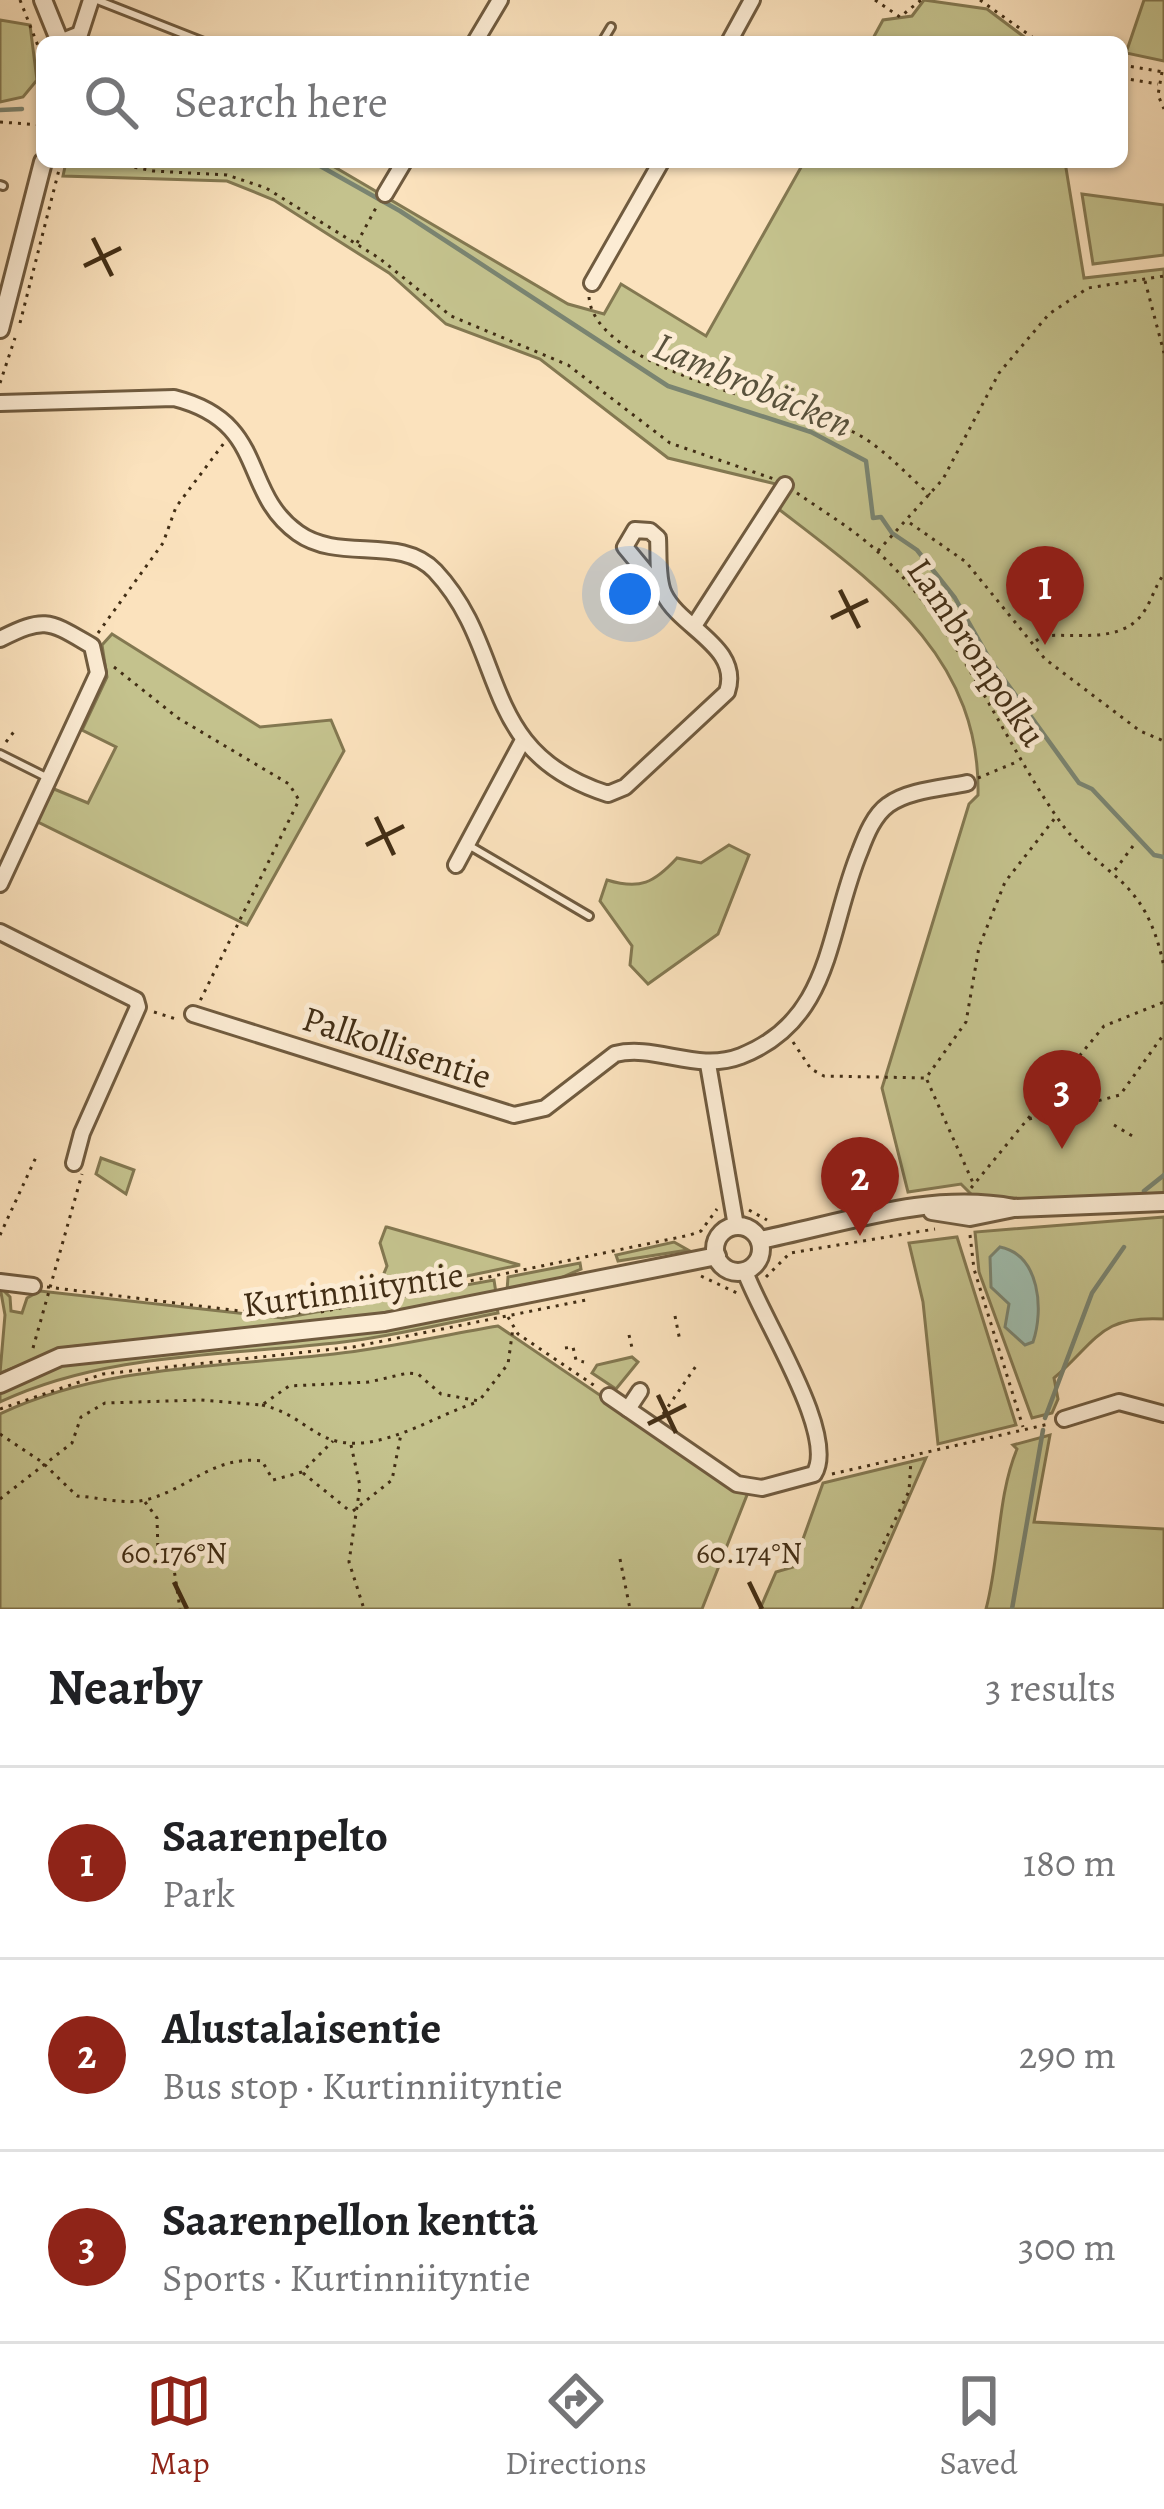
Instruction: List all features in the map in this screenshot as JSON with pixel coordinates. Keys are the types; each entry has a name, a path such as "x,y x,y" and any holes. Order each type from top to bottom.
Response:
{"street":[{"path":"43,0 58,36"},
{"path":"75,36 94,0"},
{"path":"479,36 500,0"},
{"path":"732,36 752,0"},
{"path":"0,328 42,168"},
{"path":"385,194 400,168"},
{"path":"592,284 658,168"},
{"path":"0,403 174,398 196,404 235,429 275,510 301,535 332,550 416,556 439,575 522,742 600,791 617,793 727,692 730,670 724,658 663,593"},
{"path":"694,626 785,484"},
{"path":"0,639 50,622 94,651 98,673 0,884"},
{"path":"456,865 522,742"},
{"path":"736,1226 708,1064 736,1058 785,1030 813,998 854,865 883,808 896,800 968,783"},
{"path":"0,932 136,1000 138,1007 82,1132 74,1163"},
{"name":"Palkollisentie","path":"194,1014 514,1115 544,1108 615,1054 628,1051 708,1064"},
{"path":"760,1240 851,1216 969,1200 1014,1208 1164,1202"},
{"path":"736,1226 753,1230 760,1240 759,1259 745,1271 730,1270 717,1256 721,1234 736,1226"},
{"name":"Kurtinniityntie","path":"0,1384 36,1365 92,1352 385,1322 717,1256"},
{"path":"609,1396 751,1489 802,1479 819,1467 820,1453 804,1400 745,1271"},
{"path":"0,1282 41,1287"},
{"path":"628,1408 640,1391"},
{"path":"1064,1419 1119,1402 1164,1414"}],"lane":[{"path":"94,0 187,36"},
{"path":"606,36 611,27"},
{"path":"0,753 50,778"},
{"path":"467,845 589,916"}],"path":[{"path":"20,0 36,41"},
{"path":"875,0 900,17 910,14 921,0"},
{"path":"980,0 1031,36"},
{"path":"1128,65 1163,72 1164,109"},
{"path":"1128,80 1160,84"},
{"path":"0,122 36,125"},
{"path":"0,383 32,285 60,168"},
{"name":"Lambronpolku","path":"138,168 227,175 266,188 356,244 451,316 568,365 670,443 785,484 878,551 945,636 1056,817 1115,872 1145,908 1164,967"},
{"path":"356,244 375,209"},
{"path":"878,551 930,495 999,373 1049,314 1088,288 1164,276"},
{"path":"1144,280 1164,353"},
{"path":"592,284 588,302 594,317 640,352 692,381 851,431 930,495"},
{"path":"194,1014 299,800 290,784 178,718 94,651 163,543 176,507 235,429"},
{"path":"909,522 966,562 1061,672 1140,731 1164,741"},
{"path":"1034,643 1042,636 1094,636 1138,620 1164,574"},
{"path":"0,753 16,729"},
{"path":"968,783 1021,760"},
{"path":"926,1078 966,1022 980,947 1005,882 1056,817"},
{"path":"1115,872 1132,846"},
{"path":"969,1191 1104,1026 1164,1002"},
{"path":"785,1030 816,1074 884,1081 926,1078"},
{"path":"1028,1119 1120,1095 1164,1034"},
{"path":"926,1078 974,1185"},
{"path":"1114,1125 1134,1137"},
{"path":"0,1235 38,1155"},
{"path":"36,1365 32,1340 41,1287 83,1186 74,1163"},
{"path":"746,1208 773,1223"},
{"path":"762,1283 790,1253 918,1229 953,1229"},
{"path":"970,1229 974,1269 1024,1431"},
{"path":"41,1287 295,1314 690,1234"},
{"path":"700,1276 739,1294"},
{"path":"0,1409 103,1374 353,1347 588,1299"},
{"path":"675,1316 680,1341"},
{"path":"508,1318 513,1328 609,1396"},
{"path":"0,1499 72,1443 81,1418 105,1403 201,1400 262,1405 293,1412 333,1441 350,1443 401,1434 428,1417 479,1401 508,1364 513,1328"},
{"path":"629,1335 633,1352"},
{"path":"565,1348 573,1347 576,1360 584,1362"},
{"path":"654,1427 696,1366"},
{"path":"262,1405 289,1387 369,1382 408,1373 418,1374 441,1394 479,1401"},
{"path":"657,1408 664,1413"},
{"path":"819,1467 837,1476 1064,1419"},
{"path":"0,1434 42,1462 76,1496 144,1501 204,1469 245,1459 262,1461 273,1480 302,1472 333,1441"},
{"path":"352,1513 392,1480 401,1434"},
{"path":"350,1443 360,1486 352,1513 349,1562 364,1609"},
{"path":"853,1609 909,1491 910,1459"},
{"path":"302,1472 352,1513"},
{"path":"144,1501 157,1518 158,1551 174,1569 180,1609"},
{"path":"620,1559 630,1609"}],"shaded area":[{"path":"924,0 987,9 1023,36 874,36 883,20 912,16"},
{"path":"1144,0 1164,0 1164,61 1128,53"},
{"path":"0,20 30,25 36,81 23,97 0,102"},
{"path":"65,168 336,168 568,304 604,314 621,284 706,336 801,168 1066,168 1084,278 1164,269 1164,1193 1031,1199 973,1196 961,1184 908,1192 882,1088 969,804 978,795 974,746 962,702 942,663 916,628 885,595 776,507 785,493 776,484 668,458 540,359 446,324 389,273 274,200 227,181 63,176"},
{"path":"1082,194 1164,205 1164,255 1093,264"},
{"path":"112,634 260,727 331,720 344,751 247,925 36,821 54,789 88,803 116,747 82,730 107,677 102,645"},
{"path":"729,845 749,855 718,934 648,984 630,965 632,946 600,901 607,880 646,882 677,858 701,863"},
{"path":"101,1158 134,1170 126,1194 96,1174"},
{"path":"1164,1217 1164,1319 1126,1321 1101,1333 1054,1378 1058,1399 1052,1413 1032,1418 979,1272 975,1232"},
{"path":"386,1227 520,1265 375,1295 387,1266 380,1243"},
{"path":"957,1237 1016,1425 938,1444 923,1302 909,1243"},
{"path":"674,1242 688,1250 618,1261 616,1255"},
{"path":"1000,1247 1024,1261 1036,1286 1036,1329 1033,1342 1025,1345 1005,1327 1009,1304 991,1287 990,1257"},
{"path":"580,1263 581,1269 549,1283 507,1291 508,1277"},
{"path":"494,1280 496,1293 331,1322 68,1347 0,1373 5,1315 0,1287 10,1297 11,1311 22,1313 27,1298 40,1291 283,1318"},
{"path":"497,1308 498,1313 362,1339 125,1365 41,1386 0,1402 0,1392 44,1368 344,1335"},
{"path":"498,1326 747,1495 702,1609 0,1609 0,1414 39,1398 122,1377 355,1351"},
{"path":"632,1357 638,1362 616,1389 592,1373 597,1365"},
{"path":"1050,1435 1034,1522 1164,1529 1164,1609 986,1609 1017,1449 1013,1445"},
{"path":"926,1458 860,1609 760,1609 776,1572 793,1567 823,1483"}],"waterway":[{"name":"Lambrobäcken","path":"0,110 22,109"},
{"name":"Lambrobäcken","path":"324,168 400,211 668,386 811,432 866,461 873,518 881,517 892,533 917,550 955,598 990,660 1079,783 1092,789 1154,855 1164,857"},
{"name":"Lambrobäcken","path":"1144,1191 1164,1175"},
{"name":"Lambrobäcken","path":"1045,1418 1092,1293 1124,1247"},
{"name":"Lambrobäcken","path":"1012,1609 1043,1430"}],"place":[{"name":"Saarenpelto","path":"1045,645"},
{"name":"Saarenpellon kenttä","path":"1062,1149"},
{"name":"Alustalaisentie","path":"860,1236"}]}
